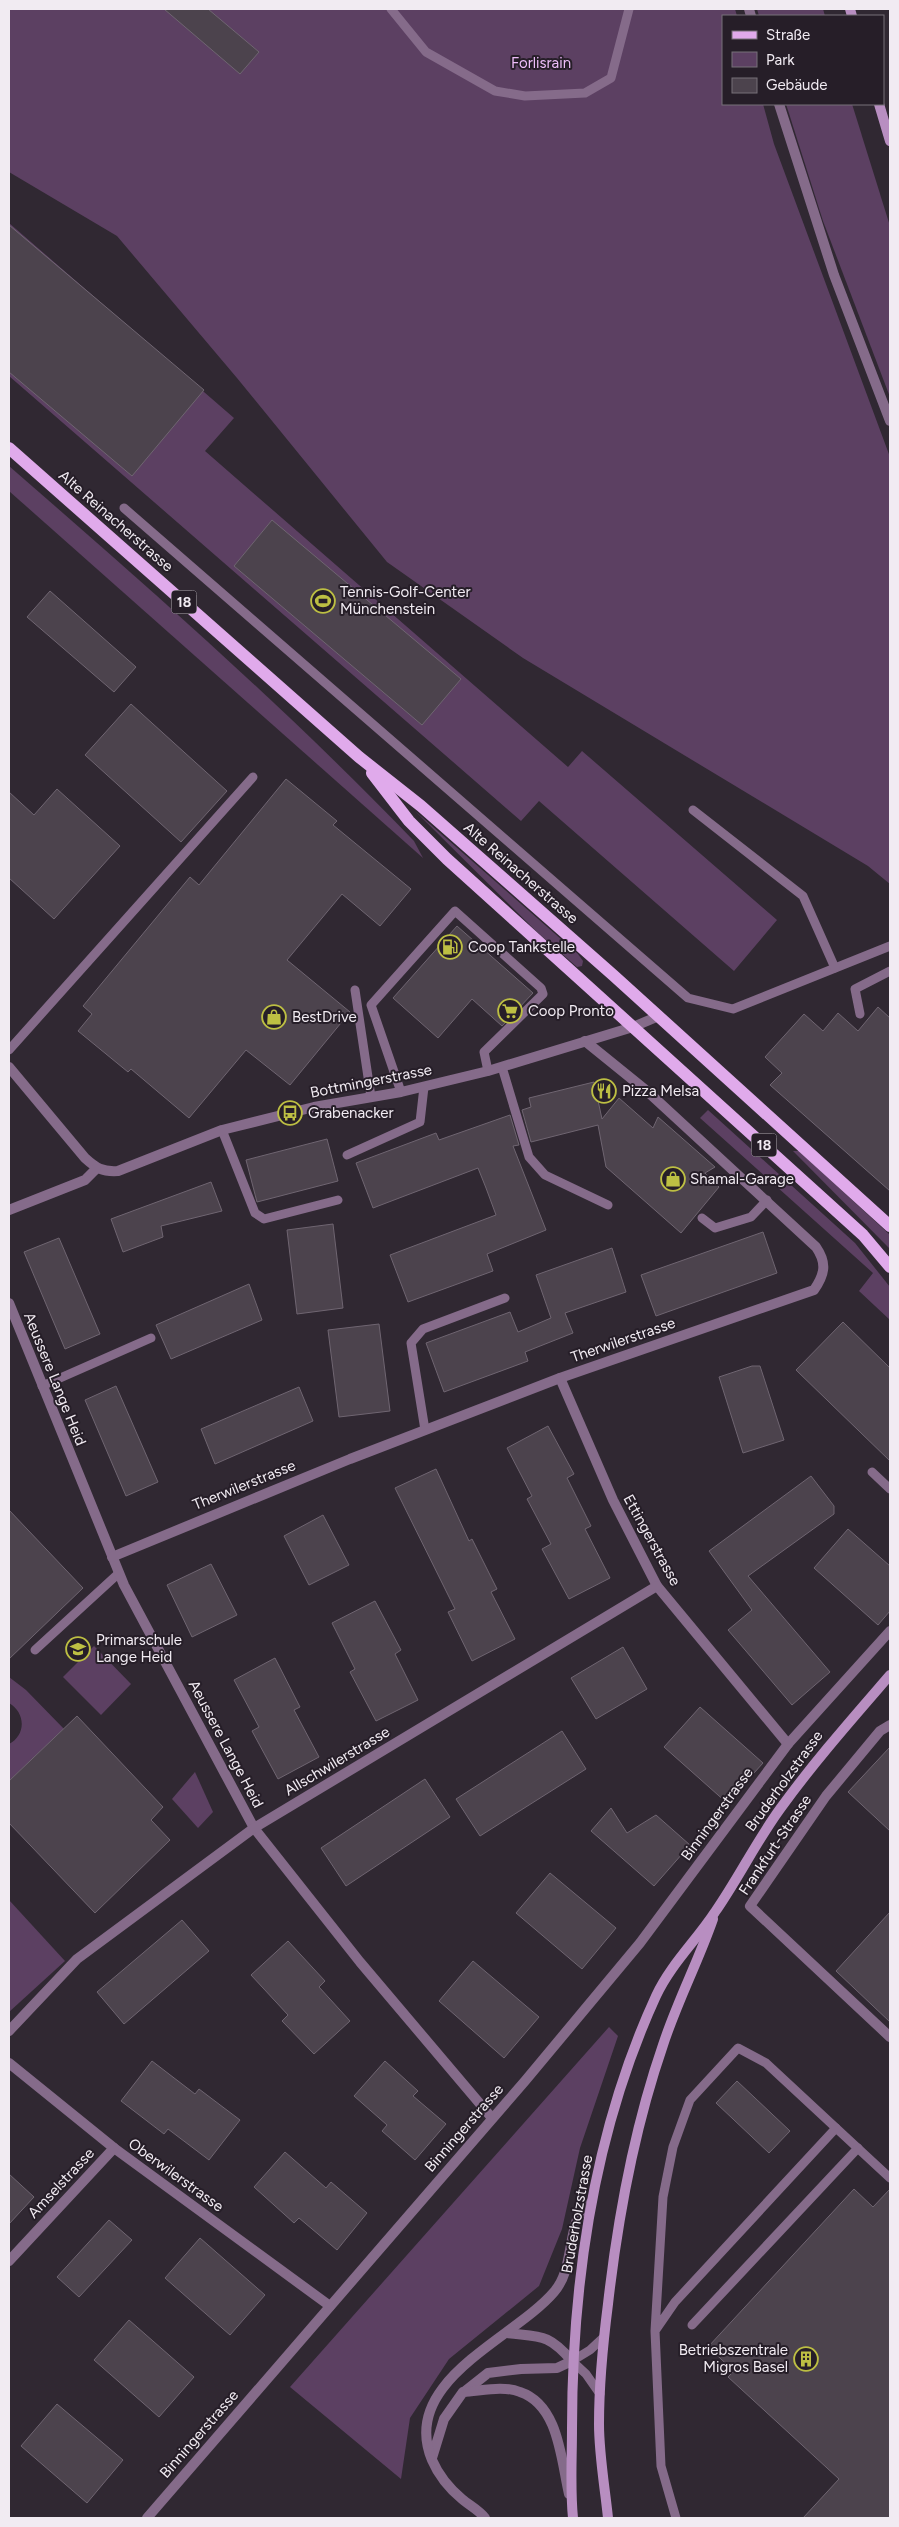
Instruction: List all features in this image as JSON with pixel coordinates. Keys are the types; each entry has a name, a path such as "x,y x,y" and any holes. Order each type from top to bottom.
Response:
{"main road":[{"path":"879,105 890,141"},
{"name":"Alte Reinacherstrasse","path":"9,448 359,757 421,806 659,1016 890,1226"},
{"name":"Alte Reinacherstrasse","path":"359,757 409,821 446,859 863,1235 890,1267"},
{"name":"Bruderholzstrasse","path":"573,2518 572,2360 590,2202 607,2132 634,2052 656,1995 673,1964 715,1913 779,1810 831,1741 890,1676"},
{"name":"Bruderholzstrasse","path":"608,2518 599,2425 604,2338 615,2238 630,2162 646,2099 663,2044 700,1959 715,1913"}],"street":[{"path":"779,105 834,276 890,422"},
{"path":"633,1027 659,1016"},
{"name":"Bottmingerstrasse","path":"96,1169 106,1172 118,1171 222,1130 314,1107 401,1092 488,1071 633,1027"},
{"name":"Therwilerstrasse","path":"112,1557 198,1520 560,1378 814,1290 822,1279 825,1268 823,1257 816,1247 648,1092 585,1041"},
{"path":"9,1067 84,1158 96,1169 85,1180 9,1210"},
{"name":"Aeussere Lange Heid","path":"9,1303 119,1573 254,1828 360,1962 492,2118"},
{"name":"Ettingerstrasse","path":"560,1378 613,1500 657,1586 788,1744"},
{"name":"Allschwilerstrasse","path":"9,2031 77,1959 254,1828 657,1586"},
{"name":"Binningerstrasse","path":"147,2518 492,2118 640,1943 788,1744 890,1631"},
{"name":"Frankfurt-Strasse","path":"890,1725 880,1731 826,1796 750,1906 890,2037"},
{"name":"Oberwilerstrasse","path":"9,2063 114,2148 330,2306"},
{"name":"Amselstrasse","path":"9,2261 114,2148"},
{"path":"485,2518 460,2498 443,2478 432,2459 426,2434 428,2419 438,2392 476,2353 507,2333 555,2291 568,2261 578,2216 590,2202"},
{"path":"432,2459 444,2419 463,2392 488,2373 521,2369 557,2368 572,2360 548,2338 507,2333"},
{"path":"463,2392 496,2389 520,2391 536,2401 548,2414 557,2439 572,2507"}],"lane":[{"path":"391,9 426,52 458,72 495,91 540,96 585,93 611,78 629,9"},
{"path":"124,508 688,998 733,1009 890,946"},
{"path":"9,1050 254,777"},
{"path":"693,810 803,896 835,968"},
{"path":"401,1092 371,1004 455,911 541,988 542,994 484,1052 488,1071"},
{"path":"860,1014 855,989 890,971"},
{"path":"355,990 371,1097"},
{"path":"502,1066 529,1157 545,1175 608,1205"},
{"path":"347,1155 420,1122 424,1087"},
{"path":"222,1130 255,1213 264,1220 338,1200"},
{"path":"702,1218 715,1228 751,1217 766,1200"},
{"path":"425,1430 411,1343 423,1329 505,1298"},
{"path":"42,1386 151,1338"},
{"path":"872,1472 890,1489"},
{"path":"35,1650 119,1573"},
{"path":"676,2518 661,2466 655,2331 663,2197 673,2146 690,2100 738,2048 766,2063 890,2178"},
{"path":"655,2331 675,2302 836,2128"},
{"path":"692,2325 858,2148"},
{"path":"600,2394 586,2374 572,2360 590,2350 604,2338"}],"green space":[{"name":"Forlisrain","path":"9,9 735,9 737,15 722,15 722,105 763,105 774,144 890,457 890,884 868,866 523,658 387,562 237,378 117,236 9,172"},
{"path":"757,9 823,9 825,15 759,15"},
{"path":"786,105 852,105 890,226 890,397 823,221"},
{"name":"Tennis-Golf-Center Münchenstein","path":"9,223 234,418 205,451 568,767 582,751 777,920 734,971 539,801 521,821 9,376"},
{"path":"9,466 216,649 316,743 414,841 423,858 9,491"},
{"path":"415,811 578,954 583,961 582,966 577,967 537,932"},
{"path":"708,1110 855,1243 890,1287 890,1320 859,1291 873,1273 700,1118"},
{"path":"793,1151 799,1151 890,1235 890,1249"},
{"path":"94,1646 131,1684 101,1715 63,1677"},
{"path":"9,1677 26,1690 64,1729 9,1781 9,1744 19,1735 22,1724 19,1712 9,1703"},
{"path":"195,1772 213,1812 198,1828 172,1799"},
{"path":"9,1900 65,1961 9,2012"},
{"path":"609,2027 618,2036 580,2148 562,2229 539,2286 449,2359 410,2418 401,2479 290,2387"}],"building":[{"path":"164,9 208,9 259,52 240,74"},
{"path":"9,225 204,390 132,476 9,372"},
{"path":"272,520 461,679 422,725 234,566"},
{"path":"50,591 136,667 114,692 27,617"},
{"path":"131,704 227,791 181,842 85,755"},
{"path":"286,779 337,821 333,825 411,889 380,926 342,894 287,960 350,1012 290,1085 246,1050 189,1118 131,1069 128,1072 78,1031 92,1014 83,1006 190,877 199,885"},
{"path":"57,789 120,846 54,919 9,878 9,792 34,815"},
{"path":"457,926 533,993 502,1026 472,999 438,1038 393,998"},
{"path":"878,1007 890,1018 890,1191 770,1085 782,1073 765,1057 804,1014 823,1031 838,1013 858,1031"},
{"path":"594,1082 602,1119 619,1098 653,1128 658,1117 715,1167 705,1173 719,1187 681,1233 606,1167 598,1125 531,1142 522,1110 531,1107 529,1098"},
{"path":"510,1115 519,1145 513,1146 546,1230 487,1254 493,1271 408,1302 390,1255 496,1215 486,1188 478,1168 373,1208 356,1163 436,1133 439,1140"},
{"path":"327,1139 338,1181 257,1202 246,1160"},
{"path":"211,1182 222,1211 161,1226 163,1237 123,1252 111,1219"},
{"path":"333,1224 343,1308 297,1314 287,1230"},
{"path":"763,1232 777,1273 656,1316 641,1275"},
{"path":"59,1238 100,1334 65,1349 24,1252"},
{"path":"612,1248 626,1292 565,1313 573,1333 525,1352 528,1361 444,1392 426,1343 510,1312 518,1332 551,1318 536,1275"},
{"path":"249,1284 262,1320 171,1359 156,1325"},
{"path":"843,1322 890,1368 890,1461 796,1370"},
{"path":"379,1324 390,1411 339,1417 328,1330"},
{"path":"752,1366 760,1366 784,1440 743,1453 719,1377"},
{"path":"116,1386 158,1482 126,1496 85,1400"},
{"path":"299,1387 313,1421 215,1464 201,1429"},
{"path":"548,1426 574,1474 567,1478 591,1526 585,1529 610,1578 569,1599 542,1549 551,1544 527,1499 532,1496 507,1448"},
{"path":"436,1469 469,1541 472,1539 497,1589 491,1592 515,1639 472,1661 448,1612 455,1609 395,1488"},
{"path":"811,1476 834,1506 834,1514 748,1576 830,1672 792,1705 728,1630 752,1610 709,1551"},
{"path":"9,1510 83,1588 9,1659"},
{"path":"323,1515 349,1565 309,1585 284,1536"},
{"path":"848,1529 890,1566 890,1611 878,1625 814,1568"},
{"path":"211,1564 237,1615 192,1637 167,1585"},
{"path":"375,1601 401,1650 395,1654 418,1700 376,1721 350,1672 355,1669 332,1623"},
{"path":"623,1647 647,1689 596,1719 571,1678"},
{"path":"275,1658 300,1707 294,1710 319,1757 278,1779 252,1731 259,1727 234,1680"},
{"path":"700,1707 763,1763 727,1803 664,1747"},
{"path":"77,1716 163,1807 151,1820 170,1840 95,1913 9,1823 9,1781"},
{"path":"562,1731 586,1769 480,1836 456,1799"},
{"path":"890,1747 890,1831 848,1792"},
{"path":"425,1779 450,1817 346,1886 321,1848"},
{"path":"611,1808 627,1833 656,1815 690,1845 654,1886 591,1831"},
{"path":"550,1873 616,1928 582,1969 516,1913"},
{"path":"890,1912 890,2022 836,1971"},
{"path":"182,1920 209,1951 124,2024 97,1992"},
{"path":"288,1941 325,1981 319,1987 350,2021 314,2054 282,2021 288,2015 251,1975"},
{"path":"473,1961 539,2017 504,2058 439,2001"},
{"path":"152,2061 195,2094 199,2089 240,2120 209,2160 168,2129 164,2134 121,2101"},
{"path":"385,2061 418,2091 413,2096 446,2124 415,2160 382,2131 387,2125 354,2096"},
{"path":"737,2081 790,2131 769,2153 716,2103"},
{"path":"285,2152 326,2188 331,2182 367,2213 337,2250 299,2218 294,2223 254,2187"},
{"path":"9,2174 34,2197 9,2224"},
{"name":"Betriebszentrale Migros Basel","path":"854,2189 873,2207 890,2189 890,2518 803,2518 839,2479 728,2377 734,2371 708,2347"},
{"path":"109,2220 132,2240 79,2297 57,2277"},
{"path":"200,2238 265,2295 230,2335 165,2278"},
{"path":"129,2320 194,2377 159,2417 94,2360"},
{"path":"57,2404 123,2460 87,2503 21,2446"}],"place":[{"name":"Tennis-Golf-Center Münchenstein","path":"323,601"},
{"name":"Coop Tankstelle","path":"450,947"},
{"name":"Coop Pronto","path":"510,1011"},
{"name":"BestDrive","path":"274,1017"},
{"name":"Pizza Melsa","path":"604,1091"},
{"name":"Grabenacker","path":"290,1113"},
{"name":"Shamal-Garage","path":"673,1179"},
{"name":"Primarschule Lange Heid","path":"78,1649"},
{"name":"Betriebszentrale Migros Basel","path":"806,2359"}]}
